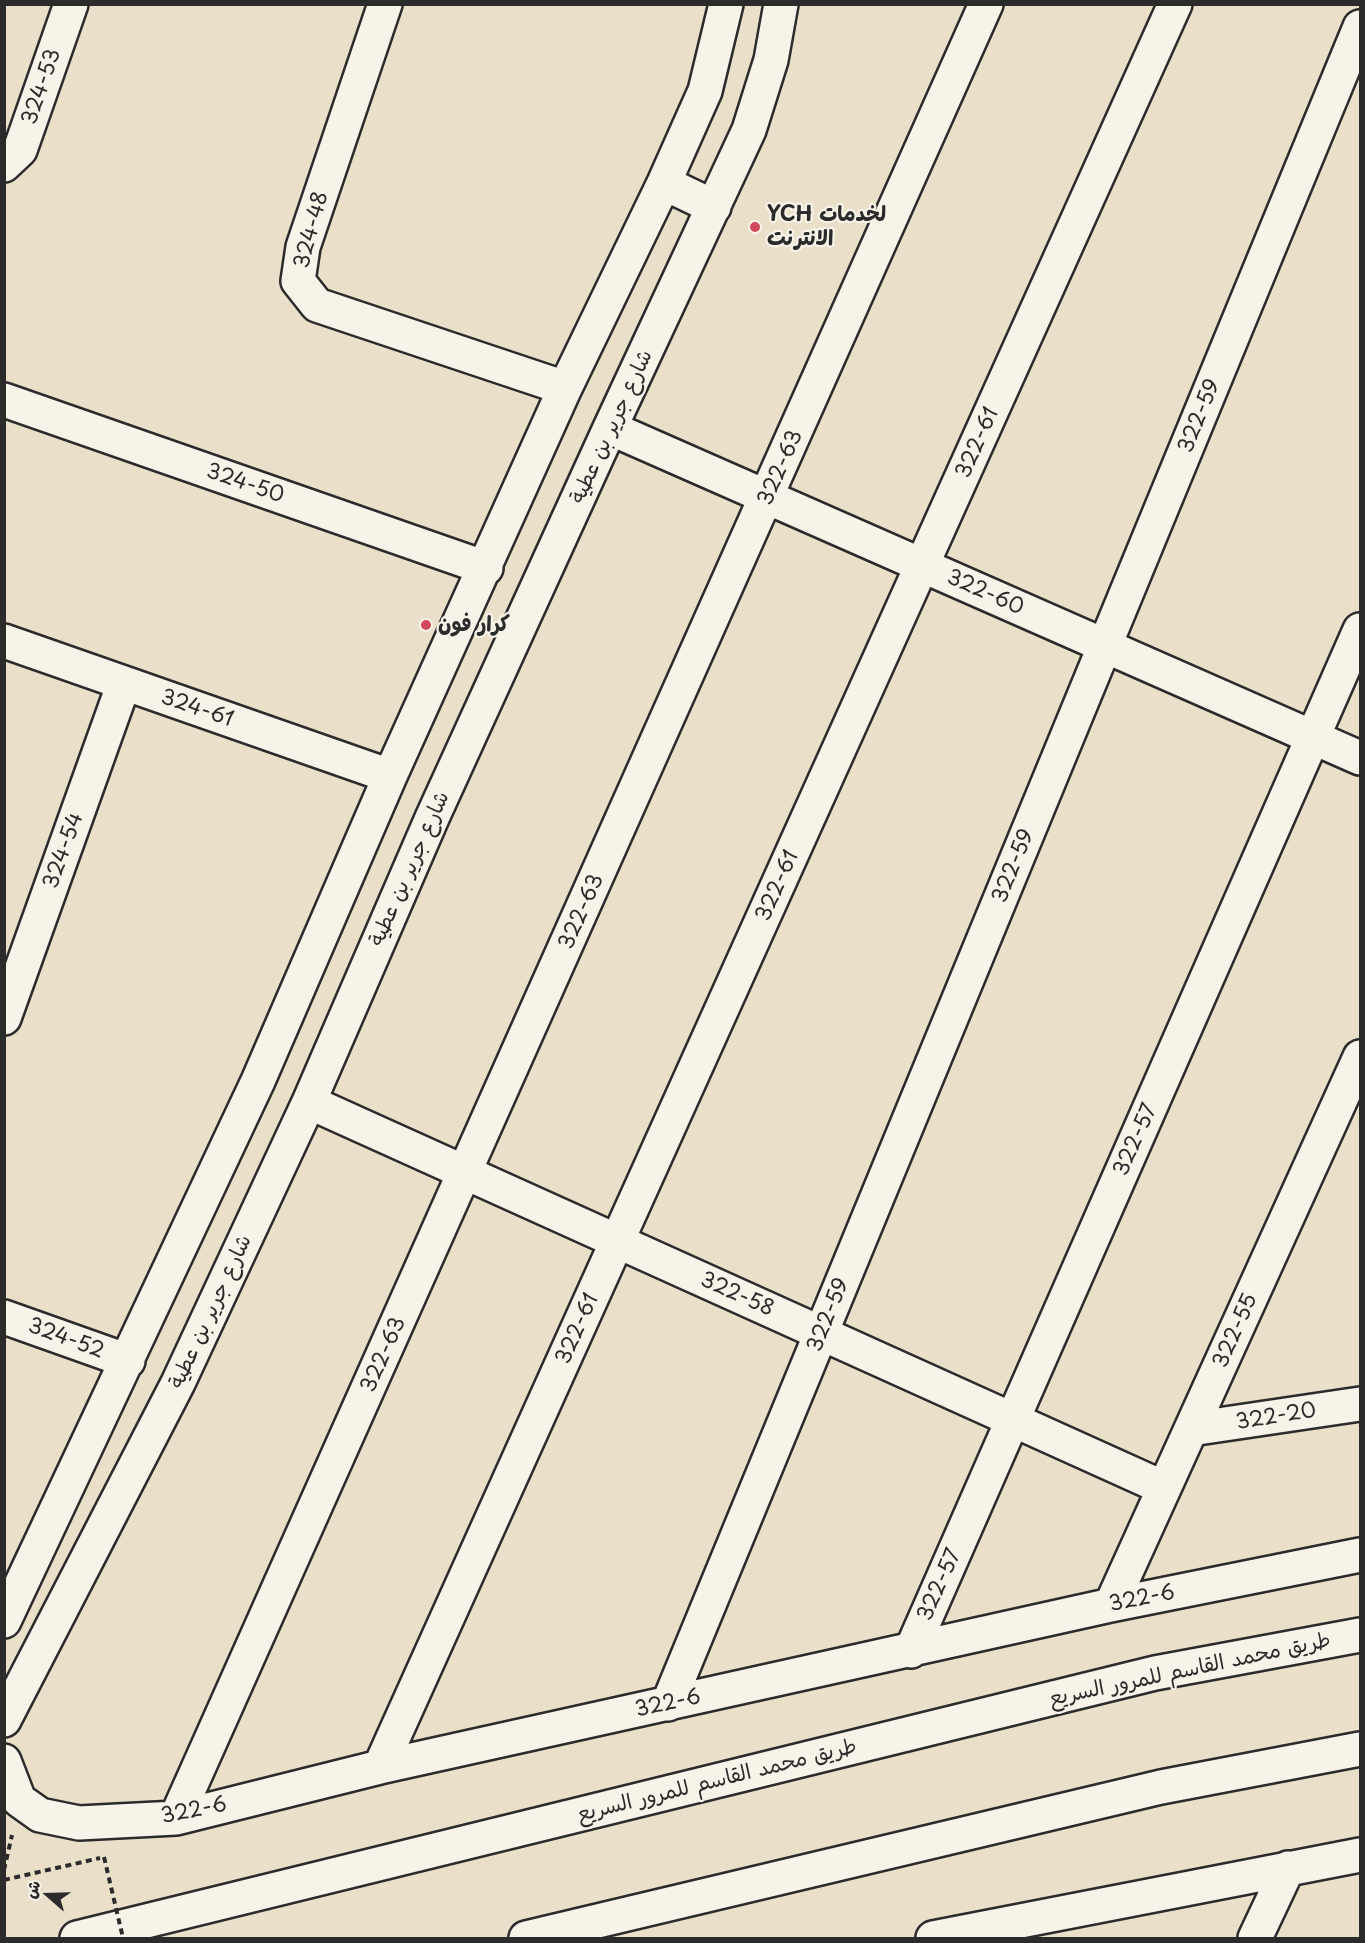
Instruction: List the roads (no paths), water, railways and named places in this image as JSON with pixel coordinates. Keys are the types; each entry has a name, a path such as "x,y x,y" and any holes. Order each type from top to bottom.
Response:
{"main road":[{"name":"324-53","path":"4,165 20,150 71,4"},
{"name":"324-48","path":"385,4 303,247 298,281 317,305 565,388"},
{"path":"4,1621 128,1361 306,972 390,776 486,568 565,388 664,183 705,91 726,4"},
{"name":"شارع جرير بن عطية","path":"4,1720 178,1383 309,1102 358,986 610,428 749,130 771,60 781,4"},
{"name":"322-63","path":"176,1818 768,497 986,4"},
{"name":"322-61","path":"380,1767 1175,4"},
{"name":"322-59","path":"668,1704 1360,27"},
{"path":"664,183 714,207"},
{"name":"324-50","path":"4,400 486,568"},
{"name":"322-60","path":"610,428 1360,758"},
{"name":"322-57","path":"911,1651 1360,630"},
{"name":"324-61","path":"4,641 390,776"},
{"name":"324-54","path":"4,1018 124,684"},
{"path":"306,972 358,986"},
{"name":"322-55","path":"1111,1605 1360,1057"},
{"name":"322-58","path":"309,1102 1164,1488"},
{"name":"324-52","path":"4,1317 128,1361"},
{"name":"322-20","path":"1191,1429 1360,1404"},
{"name":"322-6","path":"4,1761 19,1800 40,1815 79,1823 176,1818 380,1767 1111,1605 1360,1555"},
{"name":"طريق محمد القاسم للمرور السريع","path":"77,1938 1155,1673 1360,1635"},
{"path":"526,1938 1161,1787 1360,1749"},
{"path":"933,1938 984,1932 1360,1855"},
{"path":"1256,1938 1288,1868"}],"place":[{"name":"YCH لخدمات الانترنت","path":"755,227"},
{"name":"كرار فون","path":"426,625"}]}
